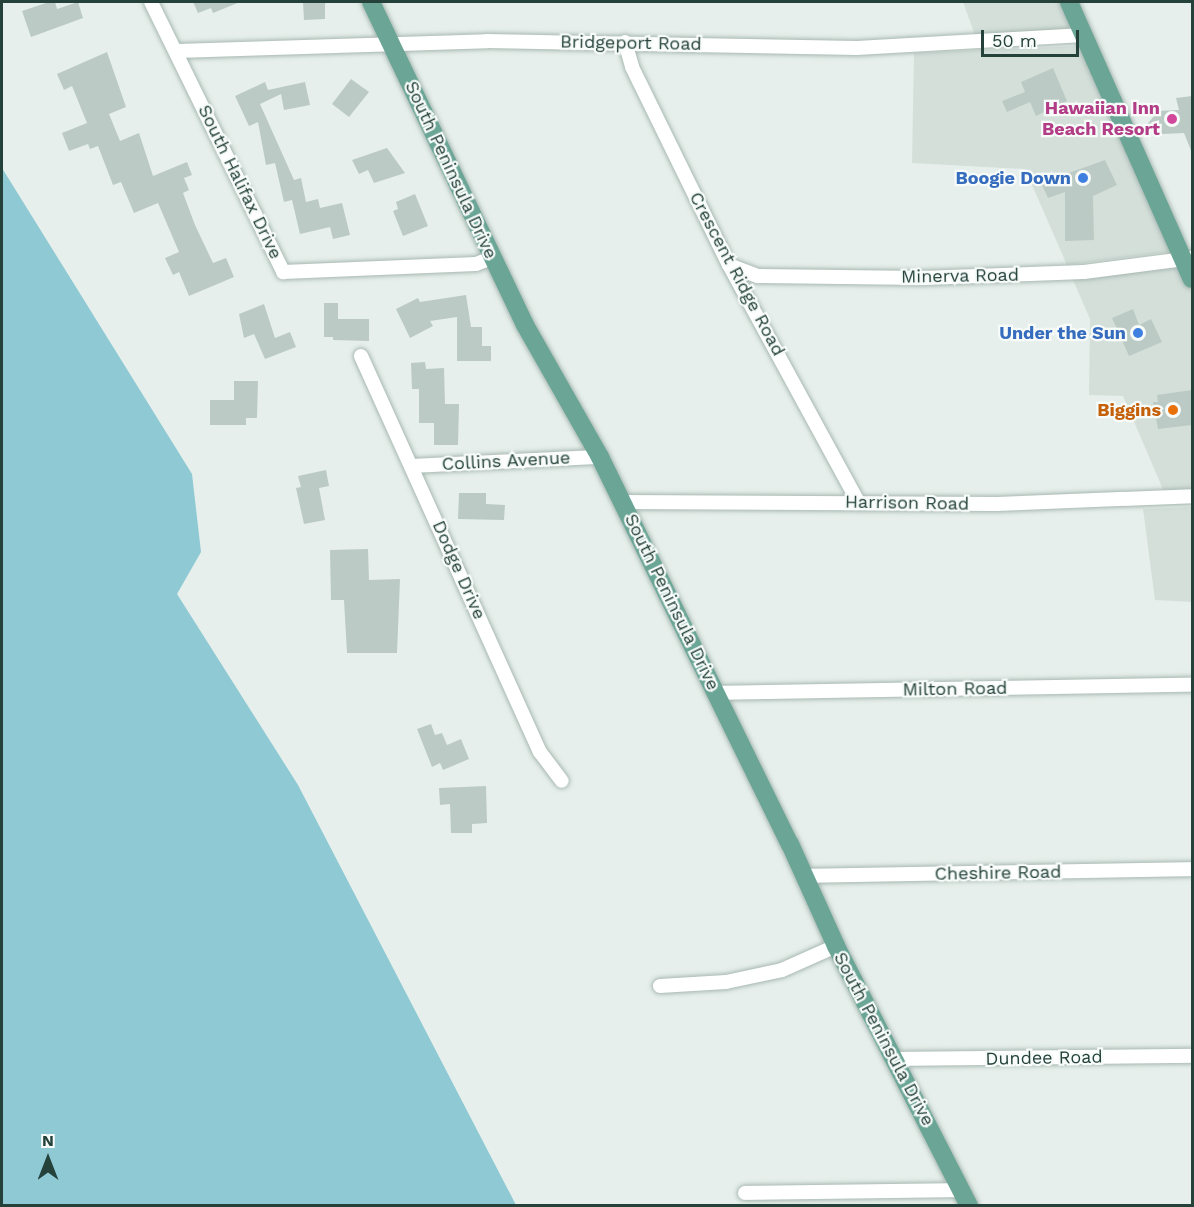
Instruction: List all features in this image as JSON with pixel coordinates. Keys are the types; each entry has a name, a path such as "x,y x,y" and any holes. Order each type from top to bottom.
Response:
{"main road":[{"name":"South Peninsula Drive","path":"371,2 394,46 525,326 600,457 717,693 836,946 896,1059 965,1198"},
{"path":"1069,2 1187,258 1192,279"}],"street":[{"name":"South Halifax Drive","path":"151,2 177,51 283,272 476,264 492,258"},
{"name":"Bridgeport Road","path":"177,51 394,46 487,41 857,48 1084,35"},
{"name":"Crescent Ridge Road","path":"625,42 632,67 729,265 858,502"},
{"name":"Minerva Road","path":"729,265 758,276 923,278 1084,272 1187,258"},
{"name":"Dodge Drive","path":"361,356 413,466 540,752 562,782"},
{"name":"Collins Avenue","path":"413,466 600,457"},
{"name":"Harrison Road","path":"621,502 997,504 1192,496"},
{"name":"Milton Road","path":"717,693 1192,685"},
{"name":"Cheshire Road","path":"804,876 1192,870"},
{"path":"660,986 726,982 782,970 836,946"},
{"name":"Dundee Road","path":"896,1059 1192,1056"},
{"path":"745,1193 965,1198"}],"shaded area":[{"path":"963,2 1060,2 1074,31 975,35"},
{"path":"1080,46 1174,251 1067,265 1025,169 912,163 914,53"},
{"path":"1181,265 1192,294 1192,492 1165,494 1123,396 1089,395 1090,319 1073,280"},
{"path":"1192,507 1192,602 1155,600 1143,509"}],"water":[{"path":"2,168 192,474 201,552 177,594 298,785 516,1205 2,1205"}],"building":[{"path":"55,2 57,9 78,2 83,18 31,37 22,11"},
{"path":"193,2 240,2 213,13 211,8 198,13"},
{"path":"303,2 325,2 325,19 304,20"},
{"path":"107,52 126,107 109,114 120,141 139,133 153,176 187,162 192,175 184,178 189,190 183,193 195,225 213,263 226,258 234,277 189,296 179,272 173,275 165,258 179,252 158,203 134,213 121,182 113,185 98,146 90,149 88,144 69,151 62,133 87,123 72,86 64,90 57,74"},
{"path":"1053,68 1067,101 1036,116 1030,102 1007,112 1002,101 1025,92 1021,82"},
{"path":"351,79 369,92 349,117 332,104"},
{"path":"265,82 268,90 305,82 310,105 284,110 281,94 260,104 294,180 301,178 306,202 318,199 320,208 342,203 350,235 333,239 330,227 300,234 292,200 284,202 275,163 266,165 258,122 249,126 235,96"},
{"name":"Hawaiian Inn Beach Resort","path":"1192,96 1192,153 1184,133 1162,134 1145,127 1158,111 1179,110 1176,98"},
{"path":"387,148 405,173 374,183 368,170 359,174 352,160"},
{"name":"Boogie Down","path":"1105,160 1117,185 1093,196 1094,240 1065,241 1065,192 1048,198 1041,183"},
{"path":"415,194 428,226 403,236 393,211 398,209 396,202"},
{"path":"466,295 471,327 482,327 482,346 491,346 491,361 457,361 457,317 430,321 433,326 410,338 396,309 418,298 420,302"},
{"path":"324,303 338,303 338,319 369,319 369,341 333,340 333,337 324,337"},
{"path":"264,304 275,338 290,332 296,347 265,359 254,334 244,338 239,314"},
{"name":"Under the Sun","path":"1133,309 1139,325 1151,319 1162,342 1129,356 1112,318"},
{"path":"425,362 426,369 444,368 445,404 459,404 458,445 434,445 434,423 419,423 419,389 412,389 411,363"},
{"path":"234,381 258,381 257,418 246,418 246,425 210,425 210,400 234,400"},
{"name":"Biggins","path":"1192,390 1192,425 1158,429 1153,402 1158,402 1157,395"},
{"path":"326,470 329,486 319,488 325,520 304,524 296,488 301,487 298,476"},
{"path":"459,493 486,493 486,504 505,505 504,520 458,519"},
{"path":"368,549 369,580 400,579 397,653 347,653 344,600 331,600 330,550"},
{"path":"431,724 435,735 442,733 447,745 461,739 469,759 443,770 440,763 432,767 417,729"},
{"path":"486,786 487,823 472,824 472,833 451,833 450,804 440,805 439,788"}],"place":[{"name":"Hawaiian Inn Beach Resort","path":"1172,119"},
{"name":"Boogie Down","path":"1083,178"},
{"name":"Under the Sun","path":"1138,333"},
{"name":"Biggins","path":"1173,410"}]}
